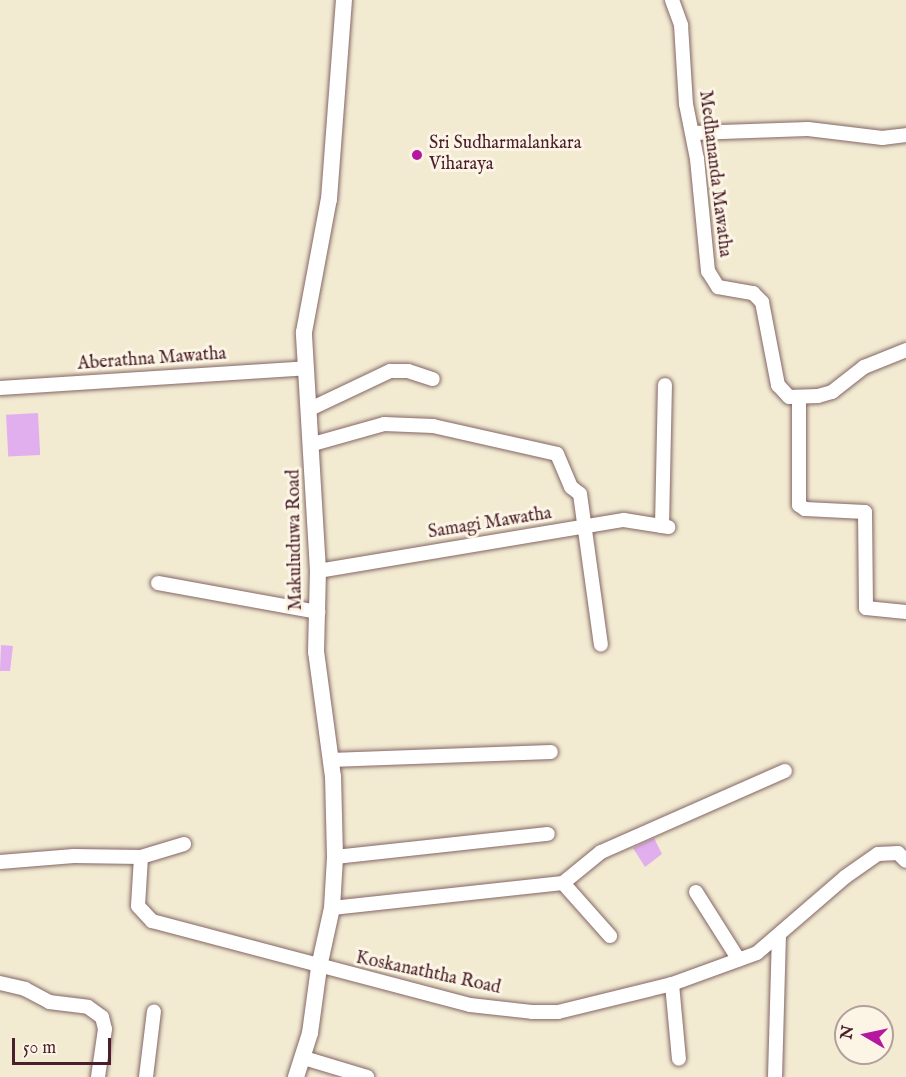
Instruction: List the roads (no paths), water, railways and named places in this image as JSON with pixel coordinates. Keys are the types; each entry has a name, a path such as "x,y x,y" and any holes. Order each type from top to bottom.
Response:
{"street":[{"name":"Makuluduwa Road","path":"296,1077 304,1058 319,967 333,908 335,857 330,760 316,652 318,571 313,444 306,368 308,300 329,199 344,0"},
{"name":"Medhananda Mawatha","path":"672,0 681,25 686,104 693,134 708,241 708,271 718,287 759,296 766,310 778,385 789,398 799,399"},
{"path":"693,134 808,129 882,138 906,135"},
{"path":"906,350 864,367 832,392 799,399 799,505 805,509 865,512 866,608 906,612"},
{"name":"Aberathna Mawatha","path":"0,388 306,368"},
{"path":"310,409 390,371 408,371 433,379"},
{"name":"Samagi Mawatha","path":"318,571 624,520 665,526 665,385"},
{"path":"313,444 384,424 433,426 552,452 561,458 568,482 579,494 586,526 600,645"},
{"path":"158,583 318,612"},
{"path":"330,760 551,752"},
{"path":"333,908 563,883 601,852 785,771"},
{"path":"335,857 548,834"},
{"path":"0,862 74,856 141,857 184,844"},
{"name":"Koskanaththa Road","path":"141,857 137,891 143,915 319,967 470,1005 532,1012 558,1012 672,984 757,953 845,877 878,854 898,853 906,861"},
{"path":"563,883 610,936"},
{"path":"696,892 739,960"},
{"path":"775,1077 779,936"},
{"path":"0,983 25,989 49,1002 88,1007 102,1017 105,1029 98,1077"},
{"path":"672,984 679,1059"},
{"path":"146,1077 154,1011"},
{"path":"304,1058 367,1077"}],"place":[{"name":"Sri Sudharmalankara Viharaya","path":"417,155"}]}
